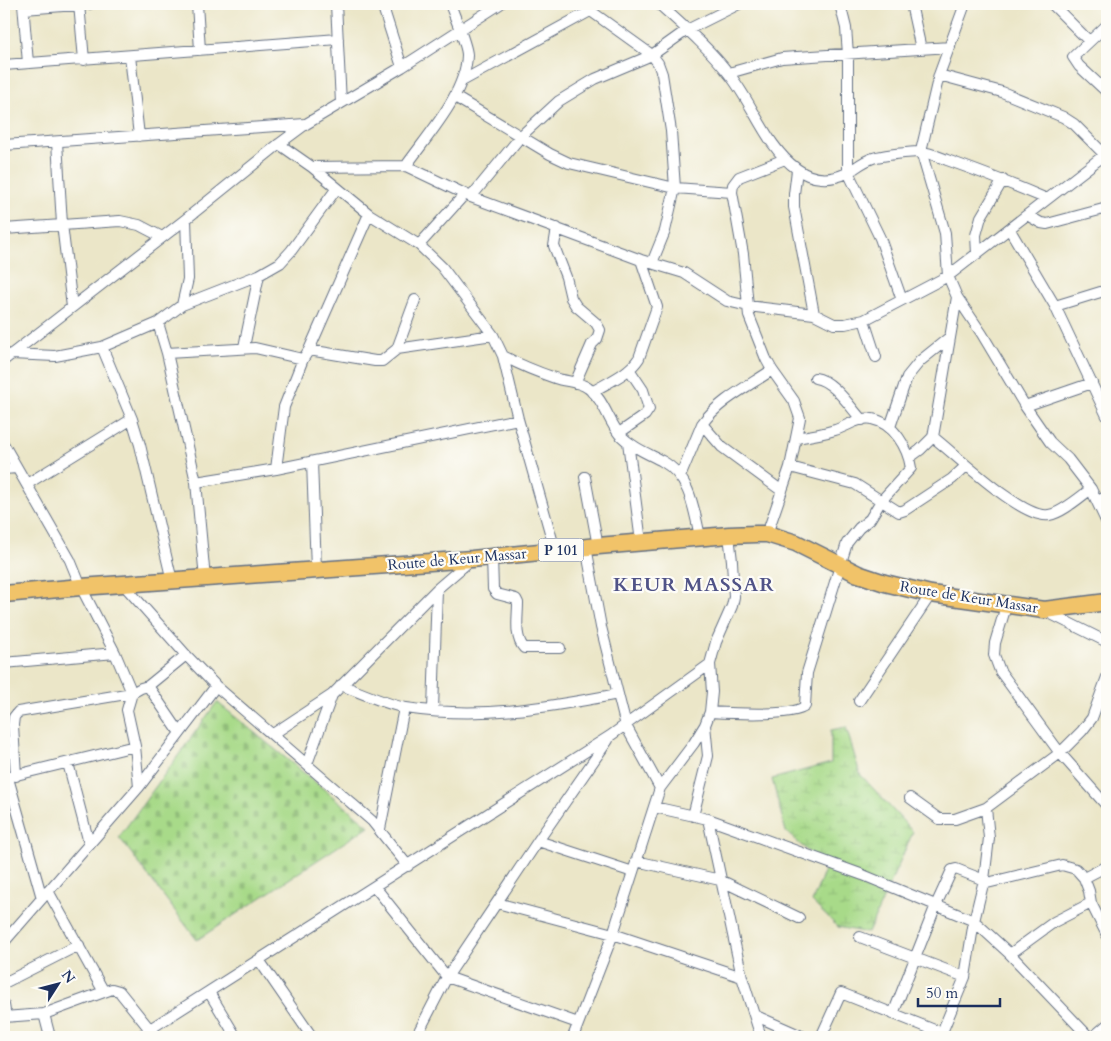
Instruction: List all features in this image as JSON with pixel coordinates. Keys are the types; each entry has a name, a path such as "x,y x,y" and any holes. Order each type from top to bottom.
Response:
{"main road":[{"name":"Route de Keur Massar","path":"4,594 316,569 472,559 700,537 767,534 796,543 858,574 885,583 931,594 1044,610 1107,602"}],"street":[{"path":"28,63 23,6 83,4 84,60"},
{"path":"197,4 200,50"},
{"path":"336,4 341,103"},
{"path":"382,4 402,67"},
{"path":"406,166 455,97 462,81 467,54 450,4"},
{"path":"7,357 306,124 402,67 500,4"},
{"path":"581,4 652,55 658,63 662,74 672,138 675,188 665,231 652,263"},
{"path":"659,4 729,73 763,128 785,159 797,170 809,176 829,179 848,172 856,166 875,158 922,151 1003,180 1047,199"},
{"path":"419,245 468,195 521,136 559,101 574,90 595,79 652,55 687,30 739,4"},
{"path":"840,4 846,28 848,54 848,172 880,238 902,300"},
{"path":"911,4 920,49"},
{"path":"965,4 940,75 922,151 946,233 948,276 957,297 982,334 1025,406 1050,442 1068,459 1091,489 1103,499 1107,523"},
{"path":"1052,4 1089,41"},
{"path":"462,81 590,11"},
{"path":"1105,31 1089,41 1072,57 1107,92"},
{"path":"4,65 338,39"},
{"path":"729,73 782,58 950,47"},
{"path":"130,56 139,136"},
{"path":"312,167 406,166 468,195 641,260 684,273 727,301 748,306 814,314 834,324 845,324 864,320 948,276 1106,154 1074,124 1063,117 1002,92 940,75"},
{"path":"455,97 550,154 569,163 675,188 732,192"},
{"path":"4,146 306,124"},
{"path":"56,142 62,224 72,307"},
{"path":"279,144 312,167 369,214 419,245 442,267 493,335 503,356 518,419 555,550"},
{"path":"767,534 790,467 800,418 798,408 772,370 752,327 732,192 733,184 739,177 785,159"},
{"path":"797,170 794,207 814,314"},
{"path":"977,254 976,236 981,217 1003,180"},
{"path":"7,357 55,356 102,347 158,323 182,305 259,275 280,263 291,251 337,188"},
{"path":"1027,215 1041,223 1047,224 1105,211"},
{"path":"276,469 284,407 303,359 310,350 369,214"},
{"path":"182,305 188,279 186,218"},
{"path":"4,229 120,221 139,225 162,237"},
{"path":"557,228 554,246 566,277 571,298 576,306 596,323 600,330 598,339 592,344 575,383"},
{"path":"1010,230 1055,306 1092,383 1104,399 1107,416"},
{"path":"592,392 630,369 639,358 657,307 641,260"},
{"path":"244,347 259,275"},
{"path":"1055,306 1107,290"},
{"path":"909,458 933,437 957,297"},
{"path":"398,349 415,300"},
{"path":"864,320 876,357"},
{"path":"158,323 167,353 196,482 205,579"},
{"path":"310,350 382,361 398,349 493,335"},
{"path":"890,427 907,378 920,362 950,336"},
{"path":"102,347 132,419 172,581"},
{"path":"167,353 244,347 303,359"},
{"path":"503,356 528,369 582,384 592,392 618,433 640,452 667,464 687,486 700,537"},
{"path":"618,433 645,415 649,409 643,390 630,369"},
{"path":"680,477 702,424 715,410 772,370"},
{"path":"815,378 822,379 831,386 862,420"},
{"path":"1025,406 1092,383"},
{"path":"27,484 132,419"},
{"path":"196,482 312,462 518,419"},
{"path":"710,712 759,714 797,711 805,706 807,673 847,543 859,528 870,519 881,501 911,468 909,458 890,427 872,419 862,420 827,432 796,438"},
{"path":"702,424 722,447 782,492"},
{"path":"933,437 966,466 1025,508 1040,515 1053,514 1091,489"},
{"path":"628,442 641,542"},
{"path":"4,446 70,560 132,693 127,710 135,746 139,787"},
{"path":"312,462 316,569"},
{"path":"790,467 855,484 899,512 952,479 966,466"},
{"path":"4,469 17,468"},
{"path":"585,477 601,627 626,726 660,788"},
{"path":"573,1037 613,934 660,788 694,743 705,725 710,712 712,692 710,664 716,642 734,596 729,535"},
{"path":"492,557 493,589 497,594 516,599 518,603 518,636 520,643 524,648 560,648"},
{"path":"272,734 332,695 437,589 472,559"},
{"path":"123,584 216,686 380,829 408,866"},
{"path":"433,710 437,589"},
{"path":"859,701 931,594"},
{"path":"1006,606 995,643 994,655 1000,671 1060,753 1107,806"},
{"path":"1044,610 1107,642"},
{"path":"4,664 115,653"},
{"path":"104,992 78,945 45,894 9,777 12,725 14,717 18,712 132,693 148,686 186,655"},
{"path":"140,1037 153,1033 209,992 626,726 710,664"},
{"path":"910,798 939,819 955,819 986,808 1060,753 1092,718 1107,677"},
{"path":"341,685 404,708 486,713 543,708 618,694"},
{"path":"148,686 180,733"},
{"path":"4,939 139,787 216,686"},
{"path":"306,764 332,695"},
{"path":"380,829 404,708"},
{"path":"693,816 708,756 705,725"},
{"path":"416,1037 447,977 610,736"},
{"path":"9,777 135,746"},
{"path":"68,763 89,843"},
{"path":"654,807 708,819 863,875 974,921 1010,954 1089,1037"},
{"path":"821,1037 840,993 941,1036 965,977 974,921 984,882 989,838 986,808"},
{"path":"708,819 742,976 761,1037"},
{"path":"538,841 635,866 720,880 800,918"},
{"path":"893,1014 936,905 952,870 956,869 984,882 1062,865 1076,870 1084,878 1091,903 1107,935"},
{"path":"1084,878 1107,866"},
{"path":"375,887 447,977 578,1023"},
{"path":"497,903 613,934 742,976"},
{"path":"1010,954 1054,922 1091,903"},
{"path":"860,937 965,977"},
{"path":"4,982 78,945"},
{"path":"259,960 312,1037"},
{"path":"4,1005 5,1017 44,1014 104,992 119,991 153,1033"},
{"path":"209,992 236,1037"},
{"path":"44,1014 50,1037"},
{"path":"754,1016 804,1037"},
{"path":"1093,1037 1107,1025"}],"green space":[{"path":"217,702 369,826 197,940 119,837"},
{"path":"846,727 860,774 913,832 868,933 838,927 812,902 826,867 786,832 772,779 831,763 831,730"}],"district":[{"name":"KEUR MASSAR","path":"694,584"}]}
